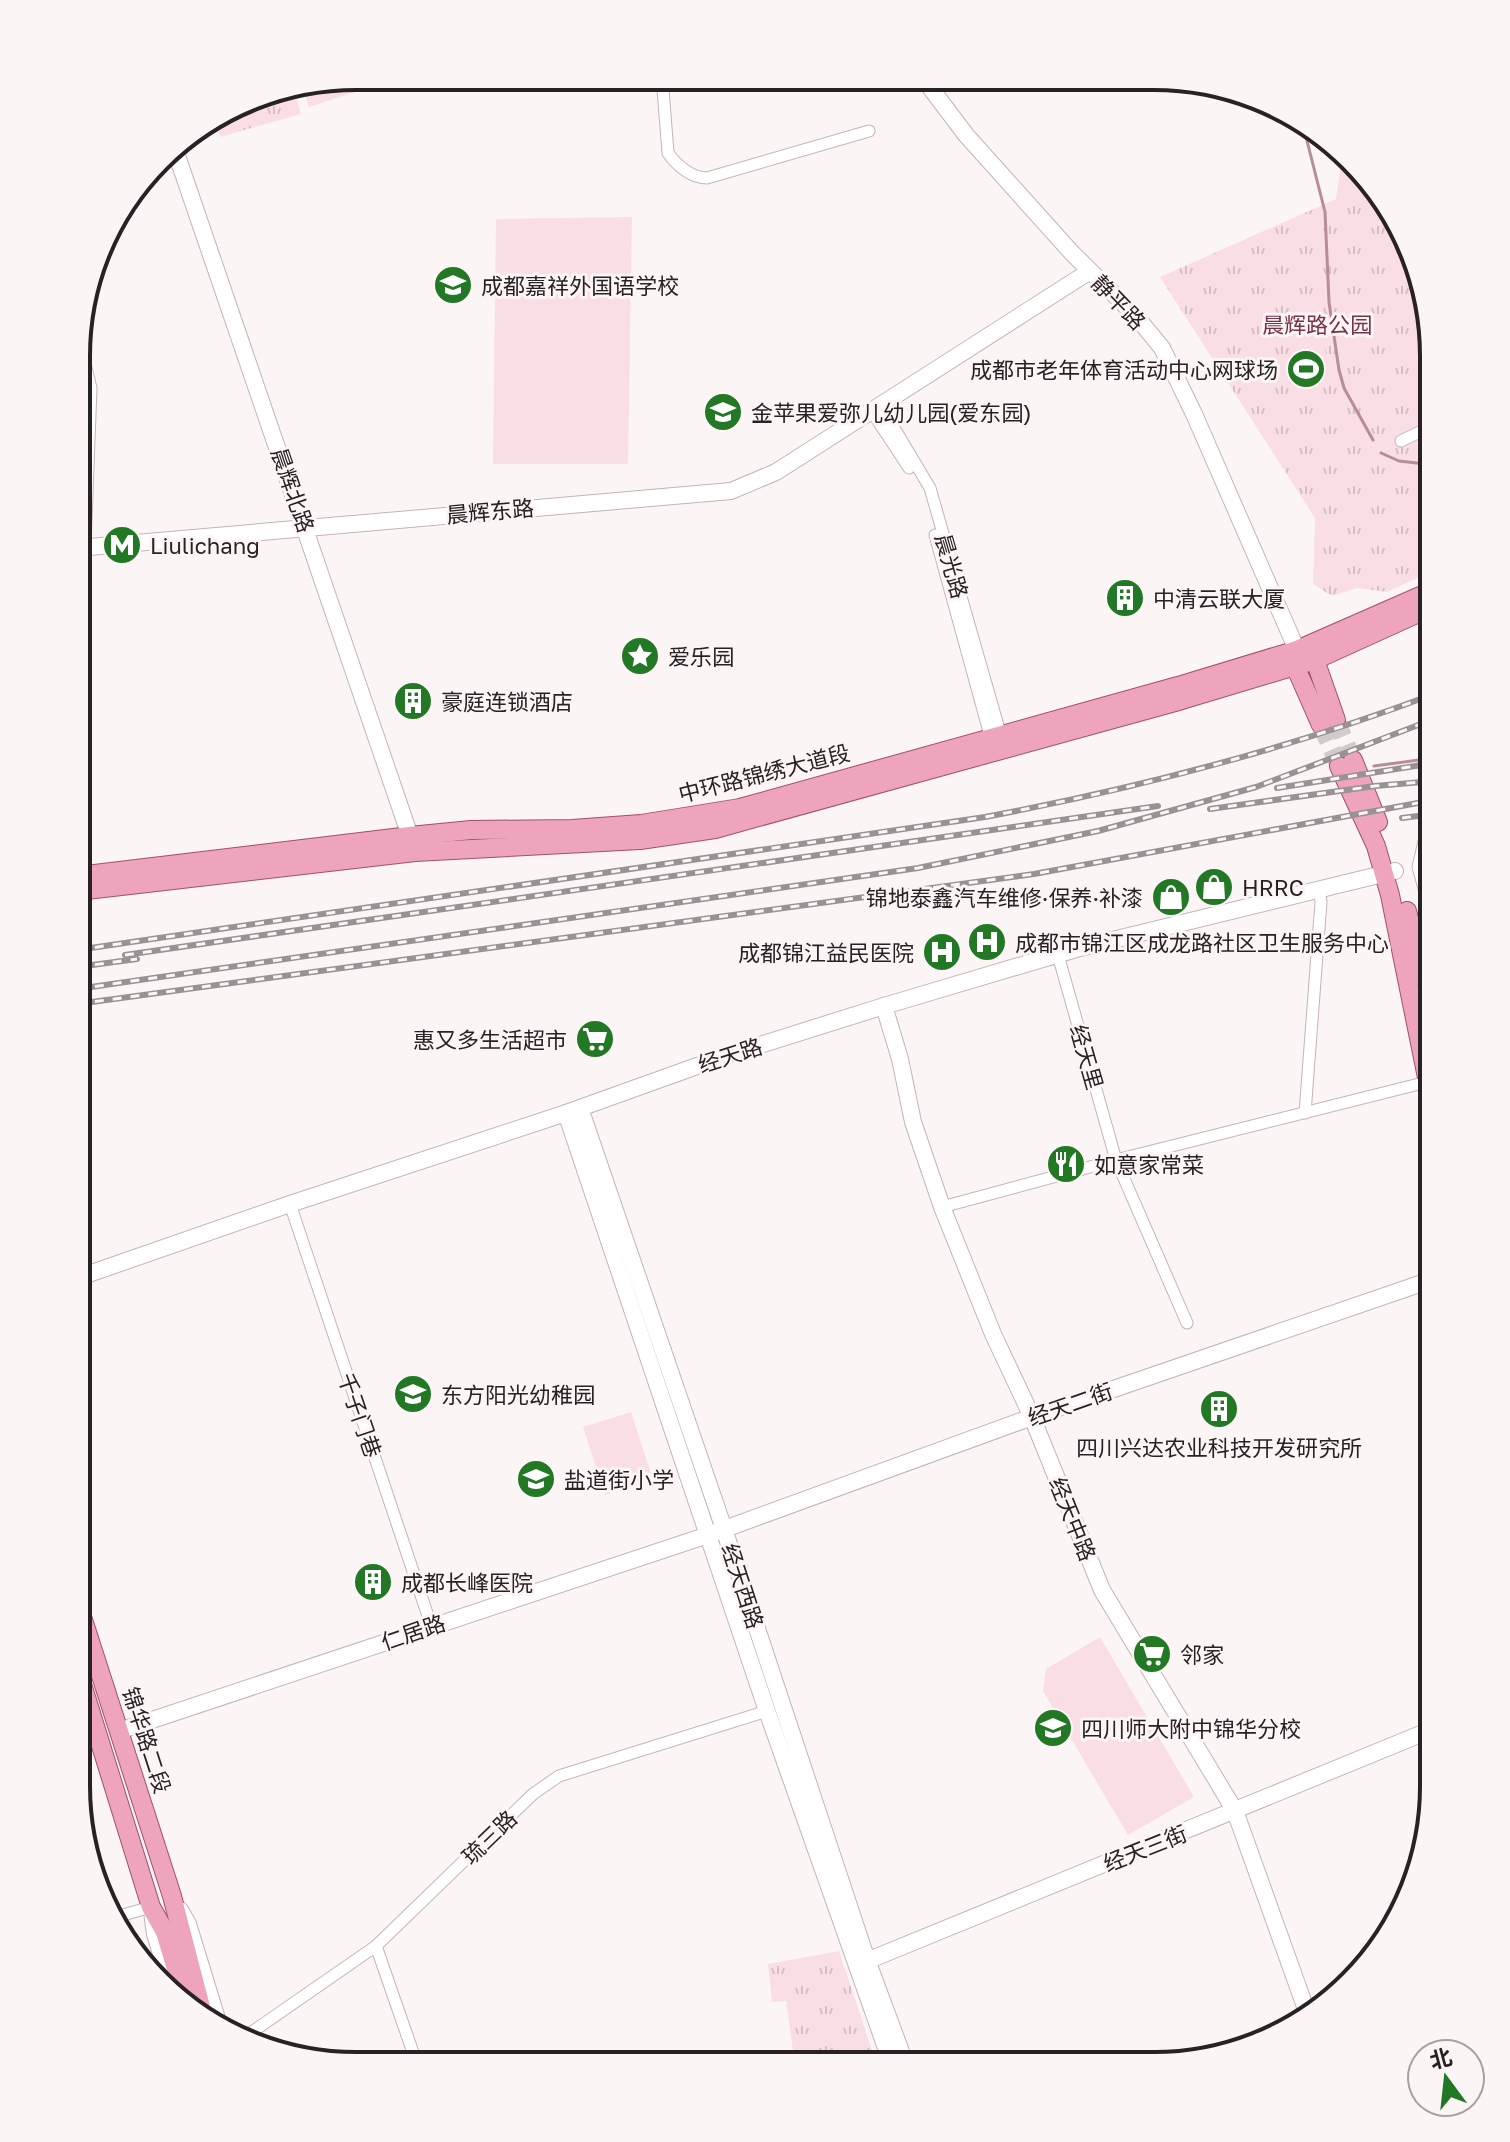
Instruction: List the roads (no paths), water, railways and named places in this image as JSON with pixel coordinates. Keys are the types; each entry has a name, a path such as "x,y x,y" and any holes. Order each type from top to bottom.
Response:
{"main road":[{"name":"中环路锦绣大道段","path":"90,890 415,852 640,840 715,829 1182,700 1296,658 1420,597"},
{"path":"1296,658 1315,660 1420,612"},
{"name":"中环路锦绣大道段","path":"90,875 471,830 572,829 701,816 1296,658"},
{"path":"1296,658 1328,723 1315,660"},
{"path":"1346,763 1412,930 1420,959"},
{"path":"1390,872 1420,1042"},
{"name":"锦华路二段","path":"90,1641 172,1896 199,2000"},
{"name":"锦华路二段","path":"90,1710 151,1907 165,1932 181,1985"}],"street":[{"path":"663,90 668,153 674,162 697,178 707,178 869,131"},
{"name":"静平路","path":"932,90 966,135 1090,271 1134,314 1162,348 1200,428 1296,658"},
{"name":"晨辉北路","path":"178,159 410,836"},
{"name":"晨辉东路","path":"90,547 731,491 776,472 1090,271"},
{"path":"90,384 90,406"},
{"name":"晨光路","path":"876,409 930,488 996,737"},
{"path":"1401,441 1420,432"},
{"name":"经天路","path":"90,1273 725,1056 884,1006 1058,955 1390,872"},
{"path":"1305,1113 1321,902 1319,889"},
{"path":"1412,930 1420,925"},
{"name":"经天里","path":"1058,955 1116,1160 1187,1323"},
{"name":"经天中路","path":"884,1006 900,1059 913,1122 942,1207 993,1334 1032,1417 1102,1590 1235,1811 1305,2005"},
{"path":"942,1207 1419,1084"},
{"name":"经天西路","path":"573,1110 862,1963 888,2052"},
{"name":"千子门巷","path":"290,1204 431,1625"},
{"name":"经天二街","path":"716,1532 1032,1417 1419,1284"},
{"name":"经天西路","path":"716,1532 767,1711 862,1963 900,2052"},
{"name":"仁居路","path":"119,1731 716,1532"},
{"name":"琉三路","path":"253,2031 376,1946 533,1794 559,1776 767,1711"},
{"name":"经天三街","path":"862,1963 1419,1735"},
{"name":"锦华路二段","path":"172,1896 188,1924 214,2010"},
{"path":"123,1915 151,1907"},
{"name":"锦华路二段","path":"151,1907 155,1934 167,1973"},
{"path":"376,1946 413,2052"}],"waterway":[{"path":"1306,139 1325,212 1329,302 1339,370 1344,388 1373,440"},
{"path":"1381,453 1399,461 1420,463"},
{"path":"1374,766 1420,760"}],"tunnel":[{"path":"1336,720 1353,760"},
{"path":"1321,725 1339,766"}],"railway":[{"path":"90,948 985,817 1212,765 1420,699"},
{"path":"90,987 918,868 1098,831 1256,787 1420,724"},
{"path":"1277,788 1420,765"},
{"path":"1210,809 1420,782"},
{"path":"90,1002 1034,874 1420,803"},
{"path":"125,955 1158,806"},
{"path":"1402,818 1420,816"},
{"path":"90,965 137,959"}],"place":[{"name":"成都嘉祥外国语学校","path":"453,285"},
{"name":"成都市老年体育活动中心网球场","path":"1306,369"},
{"name":"金苹果爱弥儿幼儿园(爱东园)","path":"723,412"},
{"name":"Liulichang","path":"122,545"},
{"name":"中清云联大厦","path":"1125,598"},
{"name":"爱乐园","path":"640,656"},
{"name":"豪庭连锁酒店","path":"413,701"},
{"name":"HRRC","path":"1214,887"},
{"name":"锦地泰鑫汽车维修·保养·补漆","path":"1171,897"},
{"name":"成都市锦江区成龙路社区卫生服务中心","path":"987,942"},
{"name":"成都锦江益民医院","path":"942,952"},
{"name":"惠又多生活超市","path":"595,1039"},
{"name":"如意家常菜","path":"1066,1164"},
{"name":"东方阳光幼稚园","path":"413,1394"},
{"name":"四川兴达农业科技开发研究所","path":"1219,1409"},
{"name":"盐道街小学","path":"536,1479"},
{"name":"成都长峰医院","path":"373,1582"},
{"name":"邻家","path":"1152,1654"},
{"name":"四川师大附中锦华分校","path":"1053,1728"}],"park label":[{"name":"晨辉路公园","path":"1317,324"}]}
